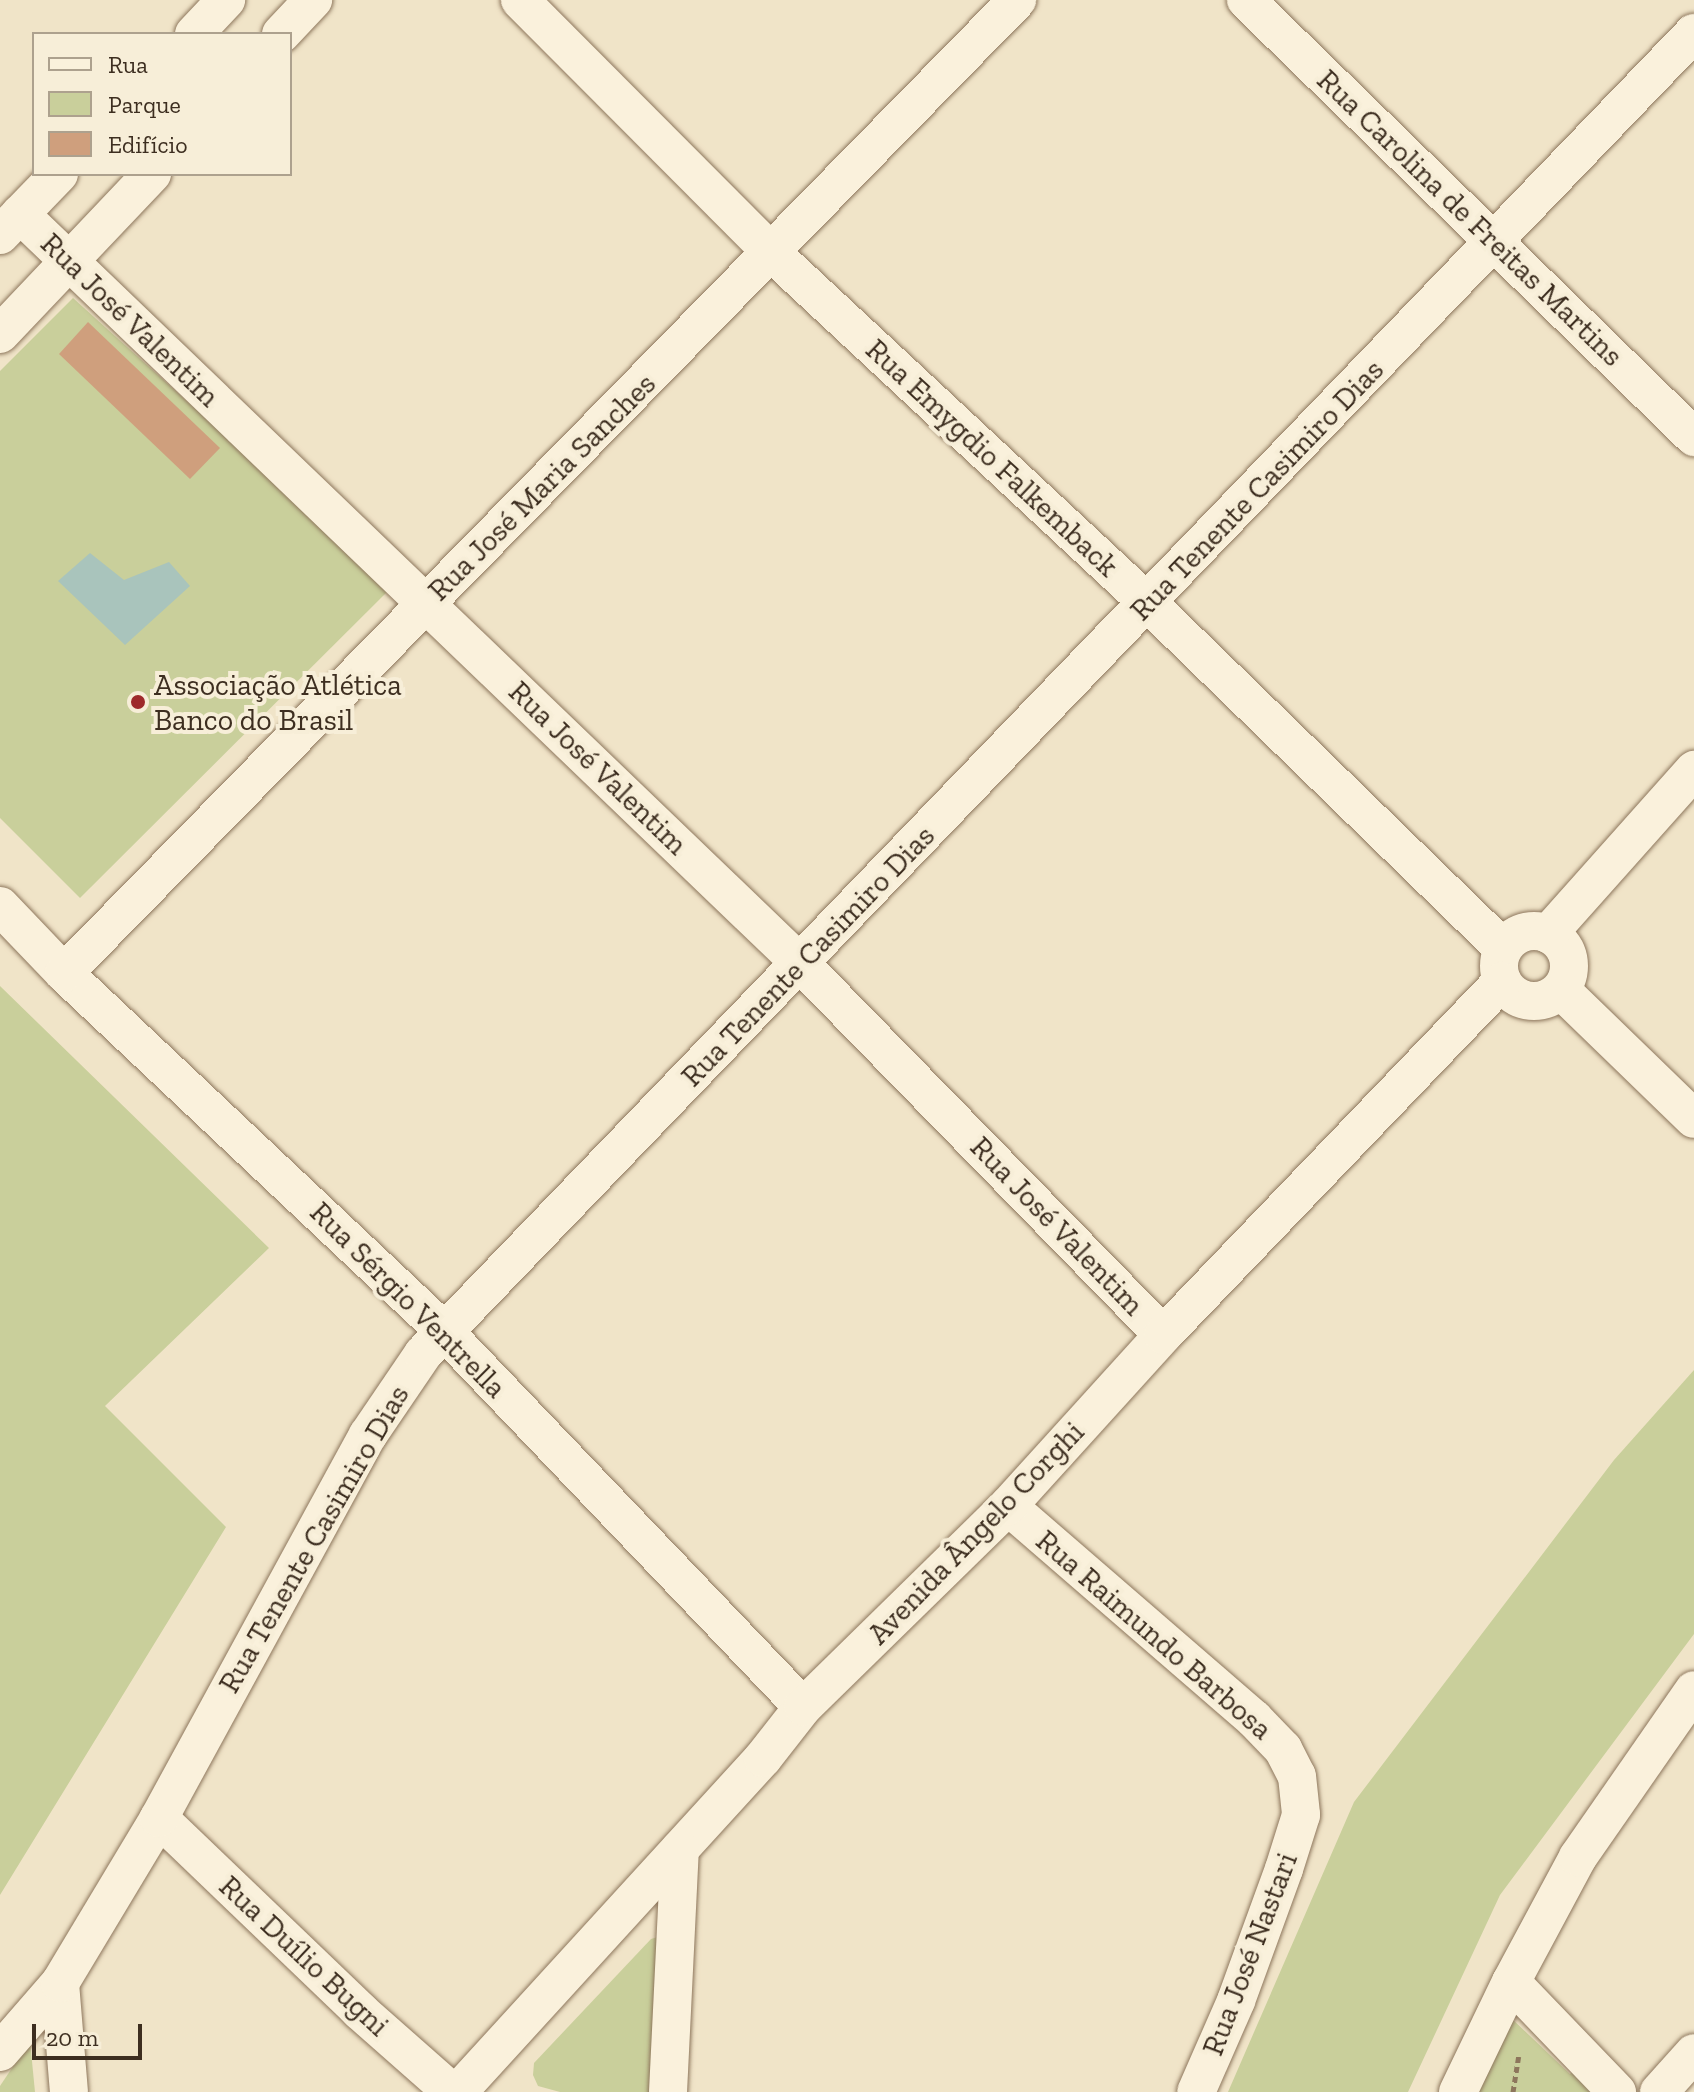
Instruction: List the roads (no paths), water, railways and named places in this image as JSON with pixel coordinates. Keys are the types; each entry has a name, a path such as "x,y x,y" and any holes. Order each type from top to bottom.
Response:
{"street":[{"path":"283,32 313,0"},
{"name":"Rua Emygdio Falkemback","path":"520,0 772,253 1148,603 1502,964"},
{"name":"Rua José Maria Sanches","path":"64,973 1017,0"},
{"name":"Rua Carolina de Freitas Martins","path":"1246,0 1694,437"},
{"name":"Rua Tenente Casimiro Dias","path":"0,2052 60,1983 159,1818 368,1435 402,1381 443,1330 801,964 1694,33"},
{"path":"10,225 57,176"},
{"path":"0,334 150,176"},
{"name":"Rua José Valentim","path":"10,225 70,263 427,603 801,964 1163,1335"},
{"path":"1548,934 1694,770"},
{"name":"Rua Sérgio Ventrella","path":"0,906 64,973 443,1330 803,1707"},
{"path":"1524,932 1548,934 1566,949 1569,959 1570,970 1561,990 1552,997 1529,1002 1518,998 1502,964 1524,932"},
{"name":"Avenida Ângelo Corghi","path":"455,2092 763,1758 803,1707 1008,1506 1502,964"},
{"path":"1561,990 1694,1119"},
{"name":"Rua Raimundo Barbosa","path":"1008,1506 1254,1719 1283,1749 1297,1776 1301,1815"},
{"path":"1458,2092 1511,1982 1578,1857 1694,1690"},
{"name":"Rua José Nastari","path":"1196,2092 1236,2001 1301,1815"},
{"name":"Rua Duílio Bugni","path":"159,1818 360,2011 455,2092"},
{"path":"668,2092 680,1849"},
{"path":"1511,1982 1617,2092"},
{"path":"60,1983 69,2092"},
{"path":"1659,2092 1694,2053"}],"water":[{"path":"90,553 124,580 169,562 190,586 125,645 58,581"}],"place":[{"name":"Associação Atlética Banco do Brasil","path":"138,702"}]}
